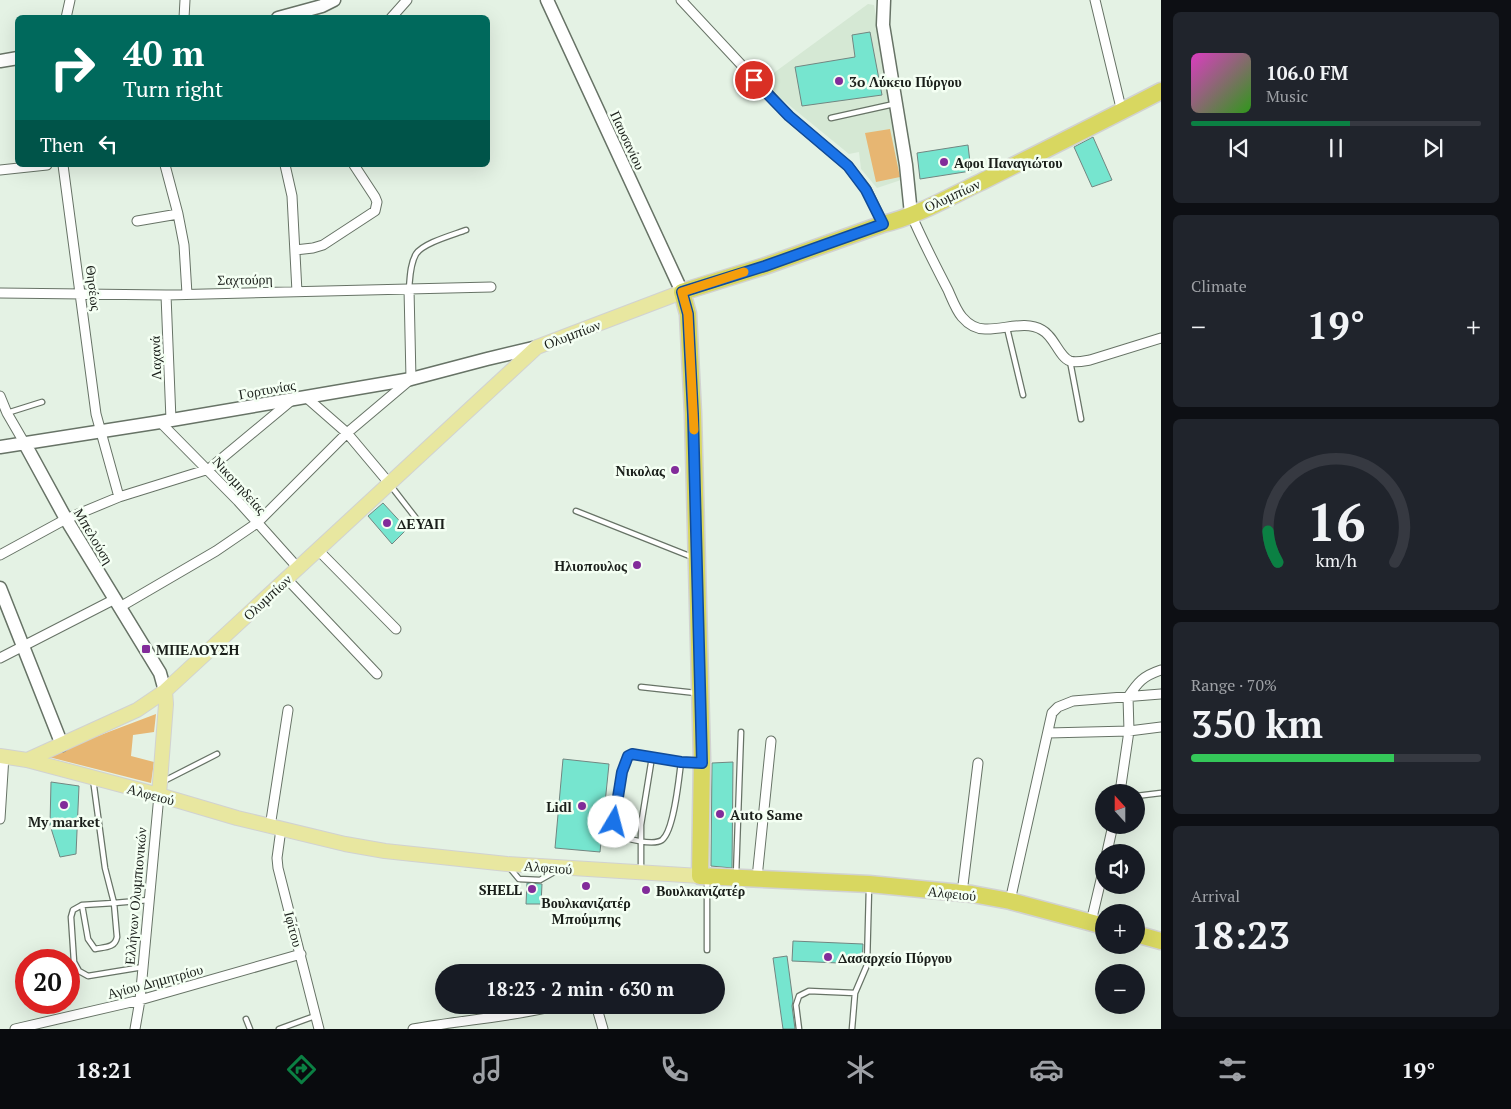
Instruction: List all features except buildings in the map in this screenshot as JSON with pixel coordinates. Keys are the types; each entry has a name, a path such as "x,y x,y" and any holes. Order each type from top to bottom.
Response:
{"highway":[{"name":"Ολυμπίων","path":"682,292 775,263 911,214 1072,137 1161,91"},
{"path":"682,292 688,314 693,414 698,560 704,876"},
{"name":"Αλφειού","path":"704,876 869,884 962,893 1010,901 1095,923"},
{"path":"1145,937 1161,941"}],"main road":[{"name":"Ολυμπίων","path":"27,760 137,710 165,691 537,347 682,292"},
{"path":"159,789 166,704 165,691"},
{"name":"Αλφειού","path":"2,756 27,760 93,779 159,789 276,828 345,844 507,864 704,876"}],"street":[{"path":"67,15 70,0"},
{"path":"184,15 185,0"},
{"path":"289,15 322,6 334,0"},
{"path":"394,15 407,0"},
{"name":"Παυσανίου","path":"547,0 682,292"},
{"path":"681,0 789,116 848,166 866,190 883,224"},
{"path":"884,0 883,26 906,164 911,214 929,254 962,317 976,328 1037,327 1044,331 1070,361 1090,360 1161,338"},
{"path":"1095,0 1122,112"},
{"path":"0,60 15,58"},
{"path":"0,170 28,167"},
{"name":"Θησέως","path":"64,167 96,414 119,497"},
{"path":"166,167 184,245 187,294"},
{"path":"285,167 292,196 296,292"},
{"path":"295,250 323,245 375,211 377,202 375,197 355,167"},
{"path":"137,221 178,214"},
{"name":"Σαχτούρη","path":"0,294 166,295 491,287"},
{"path":"0,658 117,603 216,551 257,523 347,433 411,380 409,289"},
{"name":"Λαχανά","path":"165,421 166,295"},
{"name":"Γορτυνίας","path":"0,447 411,380 537,347"},
{"name":"Μπελούση","path":"0,396 66,519 160,673 165,691"},
{"path":"307,398 347,433 389,482"},
{"path":"0,555 66,519 119,497 208,469 293,400"},
{"name":"Νικομηδείας","path":"165,421 298,568"},
{"path":"318,550 396,629"},
{"path":"287,579 377,674"},
{"path":"0,588 62,745"},
{"path":"1121,784 1129,731 1128,697 1141,679 1161,670"},
{"path":"1010,901 1052,713 1058,706 1065,703 1161,694"},
{"name":"Ιφίτου","path":"288,710 276,828 277,858 319,1029"},
{"path":"1048,733 1129,731 1161,727"},
{"path":"757,878 771,741"},
{"path":"0,819 2,756"},
{"path":"962,893 978,763"},
{"name":"Ελλήνων Ολυμπιονικών","path":"135,1029 140,1000 159,789"},
{"name":"Αγίου Δημητρίου","path":"15,1029 140,1000 301,954"},
{"path":"413,1029 516,1014"},
{"path":"599,1014 603,1029"}],"lane":[{"path":"831,118 896,104"},
{"path":"409,289 411,268 416,255 421,249 466,230"},
{"path":"1007,328 1023,395"},
{"path":"1070,361 1081,419"},
{"path":"8,413 42,402"},
{"path":"389,482 422,526"},
{"path":"576,511 698,560"},
{"path":"641,687 700,694"},
{"path":"736,877 741,732"},
{"path":"159,789 217,754"},
{"path":"681,762 670,828 663,839 656,842 640,841 617,834 615,830 616,814 622,772 625,760 632,754 681,762 702,763"},
{"path":"641,873 640,841 642,817 652,757"},
{"path":"82,905 88,939 95,949 111,946 117,937 114,903 106,868 93,779"},
{"path":"1145,795 1161,793"},
{"path":"704,876 707,950"},
{"path":"852,1029 855,993 867,965 869,884"},
{"path":"143,967 88,976 79,971 74,962 71,917 72,910 82,905 149,900"},
{"path":"799,1029 796,1005 799,996 809,991 855,993"},
{"path":"279,1029 316,1016"},
{"path":"246,1019 250,1029"}],"shaded area":[{"path":"868,4 874,5 904,179 877,188 861,169 859,152 849,154 767,87 775,72"},
{"path":"890,129 900,177 876,182 865,133"},
{"path":"156,714 154,732 133,735 131,756 154,762 151,783 45,756"}],"slow traffic":[{"path":"694,430 688,314 682,292 744,272"}],"place":[{"name":"3o Λύκειο Πύργου","path":"839,81"},
{"name":"Αφοι Παναγιώτου","path":"944,162"},
{"name":"Νικολας","path":"675,470"},
{"name":"ΔΕΥΑΠ","path":"387,523"},
{"name":"Ηλιοπουλος","path":"637,565"},
{"name":"ΜΠΕΛΟΥΣΗ","path":"146,649"},
{"name":"My market","path":"64,805"},
{"name":"Lidl","path":"582,806"},
{"name":"Auto Same","path":"720,814"},
{"name":"Βουλκανιζατέρ Μπούμπης","path":"586,886"},
{"name":"SHELL","path":"532,889"},
{"name":"Βουλκανιζατέρ","path":"646,890"},
{"name":"Δασαρχείο Πύργου","path":"828,957"}],"route":[{"path":"614,822 622,772 628,756 632,754 694,764 702,763 693,414 688,314 682,292 765,266 883,224 866,190 848,166 789,116 754,80"}]}
